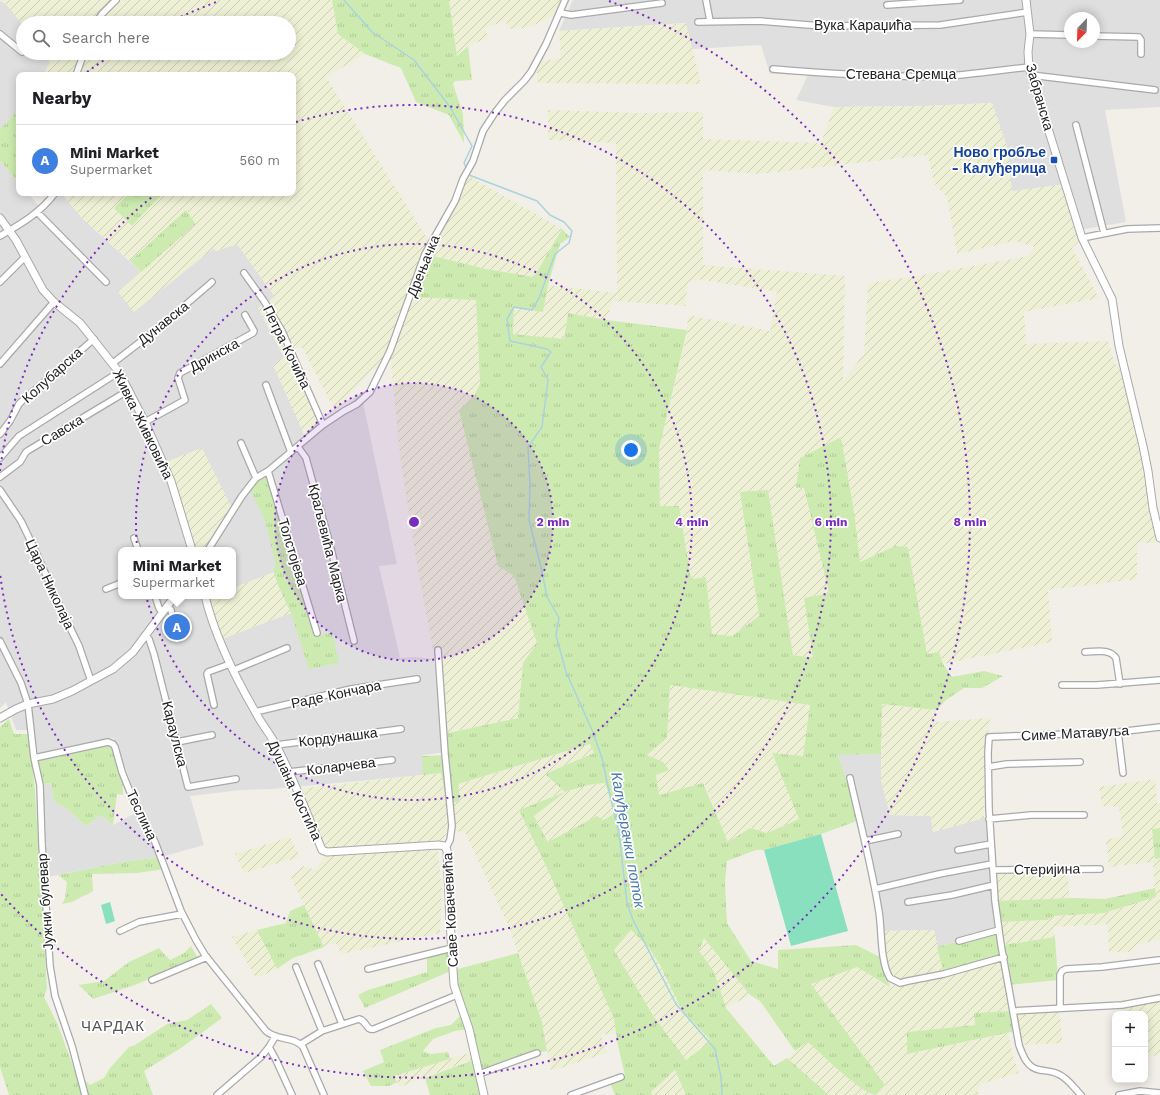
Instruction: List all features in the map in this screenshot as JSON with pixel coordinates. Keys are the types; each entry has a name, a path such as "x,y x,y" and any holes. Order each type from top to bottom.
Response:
{"street":[{"path":"101,16 116,0"},
{"path":"565,0 561,13 572,15 662,3"},
{"path":"706,0 710,21"},
{"path":"886,5 960,0"},
{"name":"Забранска","path":"1026,0 1030,34 1028,52 1029,67 1082,238 1112,299 1119,346 1145,452 1160,538"},
{"name":"Вука Караџића","path":"698,22 760,21 822,26 940,25 1028,12"},
{"name":"Дрењачка","path":"323,426 366,397 373,388 386,361 402,321 425,254 455,201 466,173 473,161 478,141 487,124 505,100 524,82 546,44 561,13"},
{"path":"0,34 16,47"},
{"path":"1030,34 1064,35"},
{"path":"1100,36 1139,37 1141,40 1141,54"},
{"path":"77,72 81,60"},
{"name":"Стевана Сремца","path":"772,69 836,74 948,76 1029,67"},
{"path":"1031,75 1155,90"},
{"path":"1076,124 1104,233"},
{"path":"0,236 19,226 37,212 52,196"},
{"path":"37,212 106,282"},
{"name":"Живка Живковића","path":"0,218 10,230 43,290 54,302 80,323 119,372 145,422 171,481 191,547"},
{"path":"1082,238 1138,228 1160,228"},
{"path":"0,282 25,257"},
{"name":"Петра Кочића","path":"244,273 264,301 278,325 323,426"},
{"name":"Дунавска","path":"113,363 161,326 212,282"},
{"path":"0,364 54,302"},
{"name":"Дринска","path":"145,422 185,400 178,378 180,374 253,333 254,331 244,315"},
{"name":"Колубарска","path":"0,434 10,421 19,404 94,339"},
{"path":"0,458 19,436 119,372"},
{"path":"266,385 291,452"},
{"name":"Савска","path":"0,477 20,462 26,452 129,390"},
{"path":"210,547 242,496 256,478 268,471 323,426"},
{"path":"241,443 256,478"},
{"name":"Краљевића Марка","path":"298,447 306,458 354,641"},
{"name":"Толстојева","path":"268,471 317,633"},
{"name":"Цара Николаја","path":"0,490 20,521 34,548 63,613 80,646 92,682"},
{"path":"134,538 137,547"},
{"path":"106,589 118,584"},
{"path":"156,599 159,608 171,610 175,629"},
{"path":"0,718 11,711 28,704 53,699 72,691 109,672 122,663 133,652 173,599"},
{"name":"Душана Костића","path":"206,599 215,628 232,667 255,712 276,745 304,805 322,850 327,852 439,845 446,848"},
{"name":"Караулска","path":"145,635 149,639 154,654 188,787 236,779"},
{"name":"Јужни булевар","path":"0,641 21,683 28,704 34,758 40,785 42,845 50,966 55,996 72,1046 85,1095"},
{"path":"214,705 207,674 208,672 232,667 287,648"},
{"name":"Саве Ковачевића","path":"438,650 444,754 452,826 450,840 446,848 454,985 469,1029 484,1095"},
{"path":"1085,652 1107,651 1114,654 1120,684"},
{"name":"Раде Кончара","path":"255,712 351,689 417,679"},
{"path":"1062,686 1120,684 1160,680"},
{"name":"Симе Матавуља","path":"988,767 989,737 1118,732 1160,727"},
{"name":"Кордунашка","path":"276,745 401,729"},
{"path":"1118,732 1122,773"},
{"path":"177,742 212,734"},
{"name":"Теслина","path":"34,758 108,742 113,744 134,802 161,857 182,914 196,940 207,957 260,1025 269,1034 301,1044"},
{"name":"Коларчева","path":"289,772 392,760"},
{"path":"1080,762 1007,764 988,767 992,864 999,930 1019,1045 1029,1065 1035,1069 1060,1074 1075,1093 1081,1095"},
{"path":"850,778 875,888 880,914 886,968 889,976 894,981 900,983 944,974 1004,957"},
{"path":"989,819 1031,815 1084,815"},
{"path":"865,841 898,834"},
{"path":"958,850 991,844"},
{"path":"875,888 992,864"},
{"name":"Стеријина","path":"993,870 1100,869"},
{"path":"908,902 952,895 994,885"},
{"path":"120,931 138,922 182,914"},
{"path":"959,941 999,930"},
{"path":"368,969 452,948"},
{"path":"152,980 207,957"},
{"path":"1060,1008 1060,975 1062,971 1066,969 1102,967 1158,960"},
{"path":"318,964 342,1024"},
{"path":"296,967 322,1031"},
{"path":"324,1095 308,1055 301,1044 322,1031 359,1019 364,1021 371,1030 457,995"},
{"path":"1013,1011 1122,1005 1160,998"},
{"path":"217,1095 261,1057 275,1037"},
{"path":"269,1047 292,1095"},
{"path":"479,1074 537,1053"},
{"path":"571,1095 621,1077"},
{"path":"1119,1095 1140,1091 1160,1093"}],"shaded area":[{"path":"573,0 1160,0 1160,107 1105,110 1126,222 1079,230 1011,192 1007,147 992,103 925,106 834,107 796,100 808,75 770,74 761,45 692,49 685,23 559,31"},
{"path":"0,1 6,4 16,16 16,60 48,60 50,63 47,72 16,72 16,112 0,129"},
{"path":"0,161 16,180 16,196 30,196 38,205 50,196 64,196 82,218 141,272 118,292 214,248 216,251 237,244 275,297 258,308 284,357 305,439 333,418 361,393 397,564 379,566 400,658 414,657 434,659 448,733 447,752 423,755 423,775 272,789 241,790 190,796 204,845 161,857 122,862 47,877 43,784 51,783 54,801 67,809 86,826 101,815 113,825 141,810 114,738 38,754 33,730 16,730 6,702 0,708"},
{"path":"881,754 881,780 890,815 931,816 933,832 984,818 987,821 996,930 937,947 934,930 883,931 860,820 838,755"}],"green space":[{"path":"0,0 332,0 338,34 365,54 326,77 430,243 467,175 562,229 534,277 486,269 410,297 476,300 480,384 474,396 498,566 514,576 538,643 523,663 518,718 448,733 415,552 400,455 390,354 371,371 335,411 302,347 290,350 323,425 306,439 273,365 284,357 258,308 275,297 237,244 216,251 214,248 134,312 118,292 196,224 186,210 130,261 82,218 64,196 127,196 114,208 132,226 160,196 296,196 296,72 45,71 50,63 48,60 296,60 296,16 16,16 6,4"},
{"path":"332,0 449,0 457,56 468,46 472,80 455,81 453,84 463,114 464,143 449,115 416,102 401,68 365,54 338,34"},
{"path":"449,0 565,0 561,13 527,28 510,29 505,21 485,28 488,38 468,46 457,56"},
{"path":"686,23 701,84 538,83 536,62 561,58 559,31"},
{"path":"992,103 1007,147 1012,191 1066,184 1082,238 1072,248 1099,298 1024,312 1026,344 1108,341 1115,364 1124,368 1145,471 1157,543 1137,543 1137,579 1048,590 1052,642 943,664 939,652 927,654 908,548 895,546 860,562 854,511 841,437 800,458 796,488 804,488 829,593 804,598 813,658 793,655 768,490 740,493 759,616 731,636 711,634 706,577 691,579 660,507 659,449 686,337 688,315 770,331 777,292 697,279 688,282 685,306 613,301 606,320 568,313 564,339 513,334 514,307 543,312 548,285 617,293 616,143 548,140 548,110 641,113 703,112 703,139 821,143 834,107 925,106","holes":["928,155 934,183 947,197 957,254 1014,241 1034,247 1029,256 917,276 868,283 864,354 843,381 845,276 703,265 703,170 760,174"]},
{"path":"16,112 16,180 0,161 0,129"},
{"path":"127,196 160,196 132,226 114,208"},
{"path":"186,210 196,224 141,272 130,261"},
{"path":"562,229 570,237 560,244 548,285 543,312 514,308 513,334 564,339 568,313 606,320 687,330 659,449 660,506 679,506 691,579 706,577 712,634 732,636 759,616 740,492 768,490 793,655 813,658 804,598 829,593 804,488 796,488 800,458 841,437 854,511 860,562 895,546 908,547 927,654 939,652 943,664 952,677 984,671 1003,676 982,688 964,688 946,700 936,710 882,704 881,754 838,755 860,820 821,834 764,850 756,850 727,861 725,882 727,923 751,961 778,969 778,950 856,945 880,957 890,987 857,967 811,984 885,1085 876,1095 861,1088 852,1081 808,1042 795,1051 760,1001 750,995 704,938 699,951 714,972 726,1008 774,1066 787,1058 829,1095 686,1095 675,1070 651,1092 652,1095 615,1095 609,1081 625,1076 614,1019 547,868 519,810 565,792 545,774 594,753 590,744 458,784 460,801 447,804 441,773 423,775 422,756 447,755 448,733 518,718 523,663 537,643 514,576 498,566 459,410 474,396 480,384 476,300 410,297 425,254 486,269 534,277","holes":["670,685 810,705 803,756 772,753 799,819 767,833 750,828 728,842 703,783 659,795 656,775 669,770 663,762 647,755 667,738","605,783 616,813 603,820 597,816 548,842 534,816 565,792 588,785","631,930 649,948 659,963 682,1010 711,1041 686,1060 654,1017 614,950"]},
{"path":"202,448 233,510 210,547 191,547 163,463"},
{"path":"268,471 316,637 332,632 339,663 309,669 291,613 278,585 274,572 275,561 266,524 249,486"},
{"path":"274,572 278,585 291,613 220,640 205,599 236,599 236,587"},
{"path":"670,685 810,705 803,756 772,754 800,819 767,833 750,828 728,842 704,783 659,795 656,775 668,770 647,755 667,738"},
{"path":"882,704 936,710 935,722 990,718 986,751 984,818 933,832 931,816 890,815 881,780"},
{"path":"9,719 14,734 29,734 35,790 47,988 44,997 57,1023 75,1071 90,1085 104,1078 110,1068 129,1047 135,1045 167,1024 187,1020 211,1004 222,1018 181,1048 144,1071 153,1095 9,1095 0,1067 0,727"},
{"path":"108,742 113,744 122,772 123,795 117,794 113,825 101,815 86,826 67,809 54,801 51,783 43,784 38,760"},
{"path":"590,744 594,752 545,775 565,792 588,785 605,783 617,813 549,842 534,816 564,792 519,810 547,868 614,1019 617,1033 601,1035 607,1053 551,1071 542,1022 509,927 465,832 448,830 442,842 437,846 442,889 440,933 341,954 336,943 324,947 290,876 304,866 315,870 327,853 322,850 297,789 441,773 447,804 458,784"},
{"path":"1155,779 1157,804 1160,804 1160,828 1152,830 1155,858 1160,858 1160,940 1138,944 1129,952 1109,952 1108,924 1053,927 1055,937 1001,945 998,922 1048,920 1053,916 1104,913 1155,897 1153,862 1109,867 1106,840 1123,836 1119,807 1102,806 1099,787"},
{"path":"1160,828 1160,858 1155,859 1152,829"},
{"path":"821,834 848,931 791,946 764,850"},
{"path":"290,837 300,857 244,873 235,854"},
{"path":"161,857 166,869 137,873 92,874 93,891 72,902 62,904 65,898 67,882 58,875 122,862"},
{"path":"1067,869 1070,899 995,901 993,870"},
{"path":"1155,888 1156,897 1104,913 1053,916 1048,920 998,922 995,901 1073,898 1105,899"},
{"path":"110,902 115,921 106,924 101,905"},
{"path":"304,905 324,947 293,958 277,969 257,930 286,923 290,911"},
{"path":"631,929 649,948 659,963 682,1010 712,1042 686,1060 654,1017 614,950"},
{"path":"257,930 277,969 256,978 232,937"},
{"path":"934,930 944,974 1004,957 1013,1011 1060,1008 1062,1043 1019,1045 1016,1031 974,1013 975,1025 907,1032 908,1054 1008,1033 1013,1056 1019,1073 984,1083 978,1087 978,1095 876,1095 885,1085 810,984 857,967 889,987 899,983 891,979 886,968 881,931"},
{"path":"999,930 1002,945 1055,937 1058,980 1008,985 1004,957 944,974 937,947"},
{"path":"704,938 750,995 726,1008 699,951"},
{"path":"191,946 198,958 135,985 93,999 79,985 104,981 129,962 159,948 170,960 184,953"},
{"path":"452,948 454,970 518,953 542,1022 547,1051 537,1053 480,1074 484,1095 430,1095 425,1078 476,1059 469,1029 455,1031 433,1039 423,1051 431,1054 448,1052 450,1059 394,1076 397,1082 389,1086 371,1086 363,1071 384,1062 380,1050 436,1028 451,1025 463,1013 453,970 365,1008 358,995 368,990 427,972 427,954"},
{"path":"1160,997 1160,1054 1148,1057 1148,1011 1123,1011 1122,1005"},
{"path":"1013,1011 1016,1031 907,1054 907,1032 975,1025 974,1013"},
{"path":"808,1042 871,1095 829,1095 787,1058"},
{"path":"475,1051 476,1058 400,1087 394,1076"},
{"path":"675,1070 686,1095 652,1095 651,1092"}],"waterway":[{"name":"Калуђерачки поток","path":"344,0 372,32 414,60 450,107 472,146 464,163 467,169"},
{"name":"Калуђерачки поток","path":"468,173 469,175 537,201 550,215 564,222 572,231 569,243 555,254 539,298 532,310 514,307 507,319 510,341 547,349 551,352 541,367 548,380 542,427 528,447 530,484 529,520 547,597 559,618 556,635 566,672 592,730 602,758 619,833 627,903 633,920 676,1004 715,1049 721,1077 722,1095"}],"place":[{"name":"Ново гробље - Калуђерица","path":"1054,160"},
{"name":"Mini Market","path":"177,627"}],"district":[{"name":"ЧАРДАК","path":"113,1026"}]}
